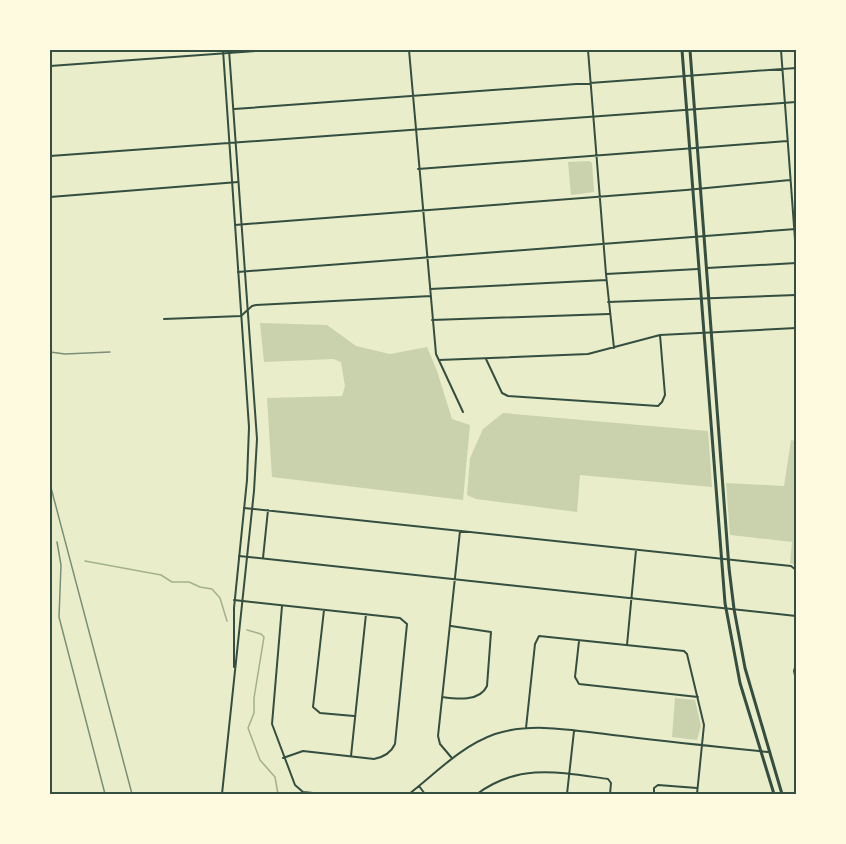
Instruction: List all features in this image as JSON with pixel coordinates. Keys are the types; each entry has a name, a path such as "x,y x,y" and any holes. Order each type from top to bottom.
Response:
{"main road":[{"path":"682,50 725,608 738,676 774,795"},
{"path":"690,50 728,559 734,609 747,678 782,795"}],"street":[{"path":"50,66 215,51 269,50"},
{"path":"409,50 432,320 438,360 463,412"},
{"path":"588,50 598,196 614,348"},
{"path":"781,50 796,254"},
{"path":"223,51 249,439 234,600 234,679"},
{"path":"222,795 243,601 257,439 229,51"},
{"path":"234,109 796,68"},
{"path":"50,156 796,102"},
{"path":"418,169 787,141"},
{"path":"235,225 790,180"},
{"path":"50,197 240,182"},
{"path":"238,272 795,229"},
{"path":"706,268 796,263"},
{"path":"606,274 698,268"},
{"path":"430,289 606,280"},
{"path":"608,302 796,295"},
{"path":"164,319 241,316 256,305 431,296"},
{"path":"432,320 609,314"},
{"path":"438,360 588,354 660,335 796,328"},
{"path":"486,358 502,393 508,396 658,406 665,395 660,335"},
{"path":"249,439 257,439"},
{"path":"244,508 720,558 790,566 796,570"},
{"path":"263,559 268,510"},
{"path":"452,758 438,739 460,531"},
{"path":"627,645 636,550"},
{"path":"239,556 796,616"},
{"path":"234,600 400,618 406,621 408,628 395,744 387,754 374,759 303,751 283,758"},
{"path":"282,606 271,719 293,782 298,789 323,795"},
{"path":"324,610 313,707 320,713 355,717"},
{"path":"351,756 366,614"},
{"path":"442,697 463,700 483,692 487,686 491,632 451,626"},
{"path":"526,728 536,639 539,636 684,651 687,654 704,725 697,795"},
{"path":"579,641 575,677 579,684 698,697"},
{"path":"796,664 794,670 796,680"},
{"path":"409,795 452,758 487,737 526,728 768,752"},
{"path":"567,795 574,731"},
{"path":"477,795 508,776 543,772 608,779 611,783 610,795"},
{"path":"654,795 654,788 658,785 698,788"},
{"path":"419,786 425,795"}],"green space":[{"path":"589,161 592,163 594,192 571,195 568,162"},
{"path":"260,323 327,325 356,346 390,354 427,347 452,419 470,425 463,500 272,477 267,398 342,396 345,386 341,362 333,359 264,362"},
{"path":"503,413 708,431 712,487 580,475 577,512 476,499 467,495 470,458 483,429"},
{"path":"791,440 796,441 796,566 790,563 792,542 730,535 726,483 784,486"},
{"path":"675,698 695,700 701,726 697,740 672,737"}],"waterway":[{"path":"85,561 161,575 172,582 189,582 212,589 220,598 227,621"},
{"path":"247,630 264,637 254,698 254,713 248,728 260,760 275,777 278,794"}],"railway":[{"path":"50,352 65,354 110,352"},
{"path":"50,484 132,794"},
{"path":"57,542 61,565 59,617 105,794"}]}
